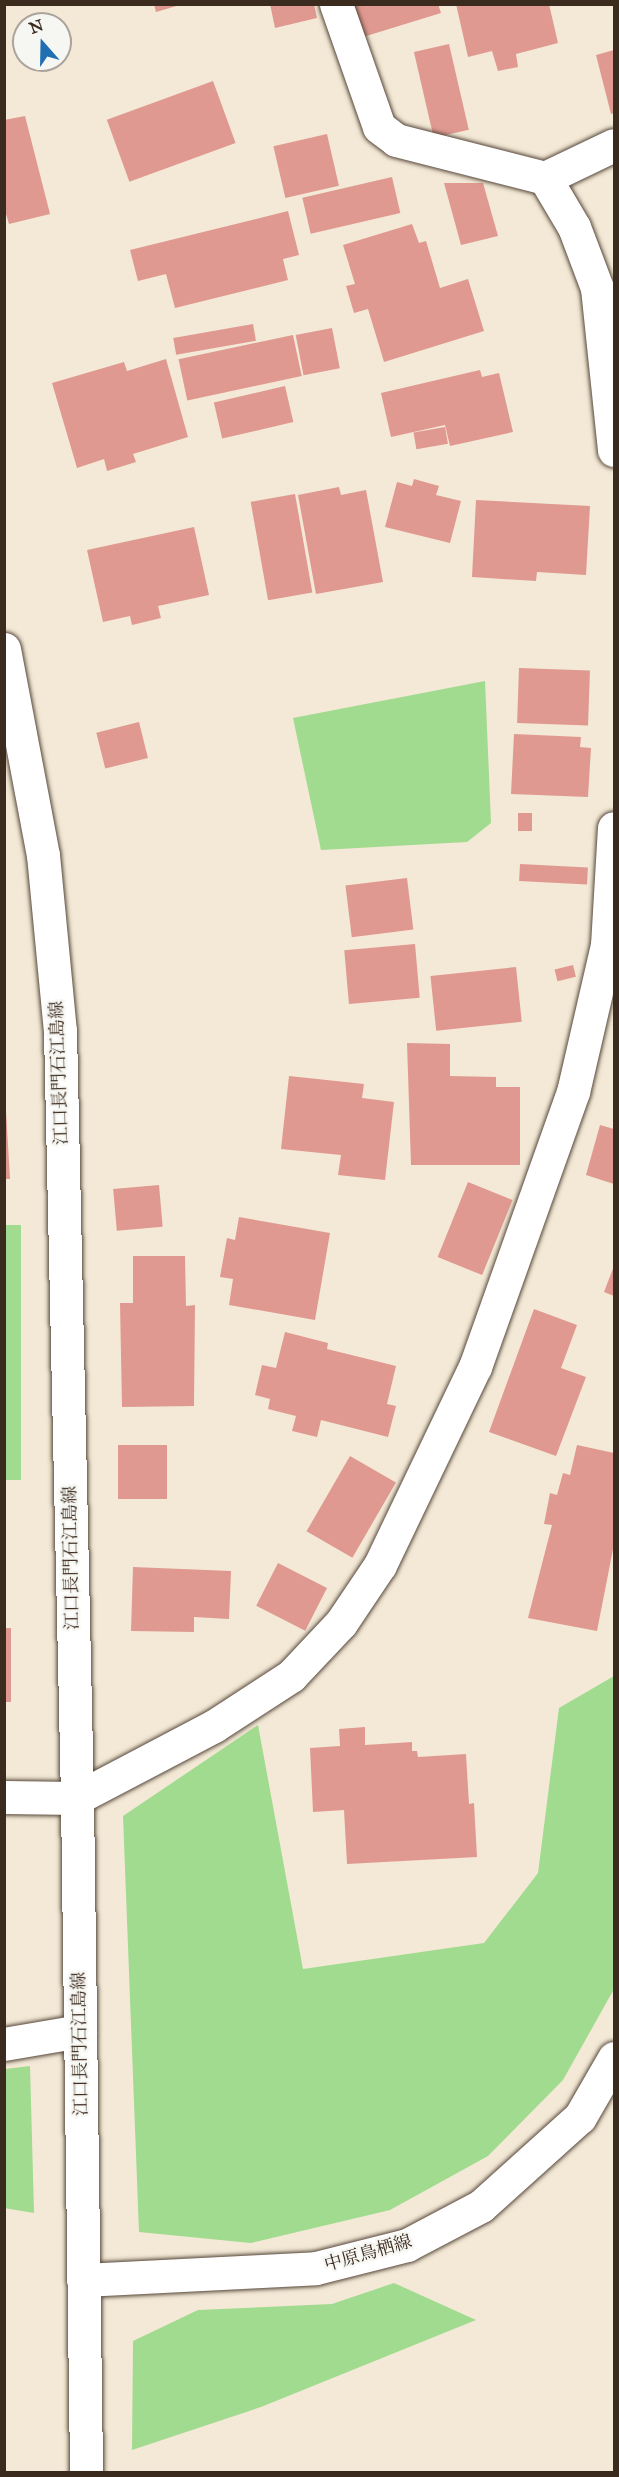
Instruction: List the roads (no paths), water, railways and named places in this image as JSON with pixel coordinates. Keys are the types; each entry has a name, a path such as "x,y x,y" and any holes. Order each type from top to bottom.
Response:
{"main road":[{"path":"336,4 379,127 396,140 493,168 545,178 615,145"},
{"path":"545,178 574,227 597,288 615,450"},
{"name":"江口長門石江島線","path":"4,649 14,759 43,855 60,1031 77,1798 86,2472"},
{"path":"4,1797 77,1798 214,1726 291,1676 341,1623 380,1564 475,1367 573,1092 607,945 615,828"},
{"path":"4,2044 80,2031"},
{"name":"中原鳥栖線","path":"83,2280 316,2268 407,2245 481,2206 580,2117 615,2058"}]}
